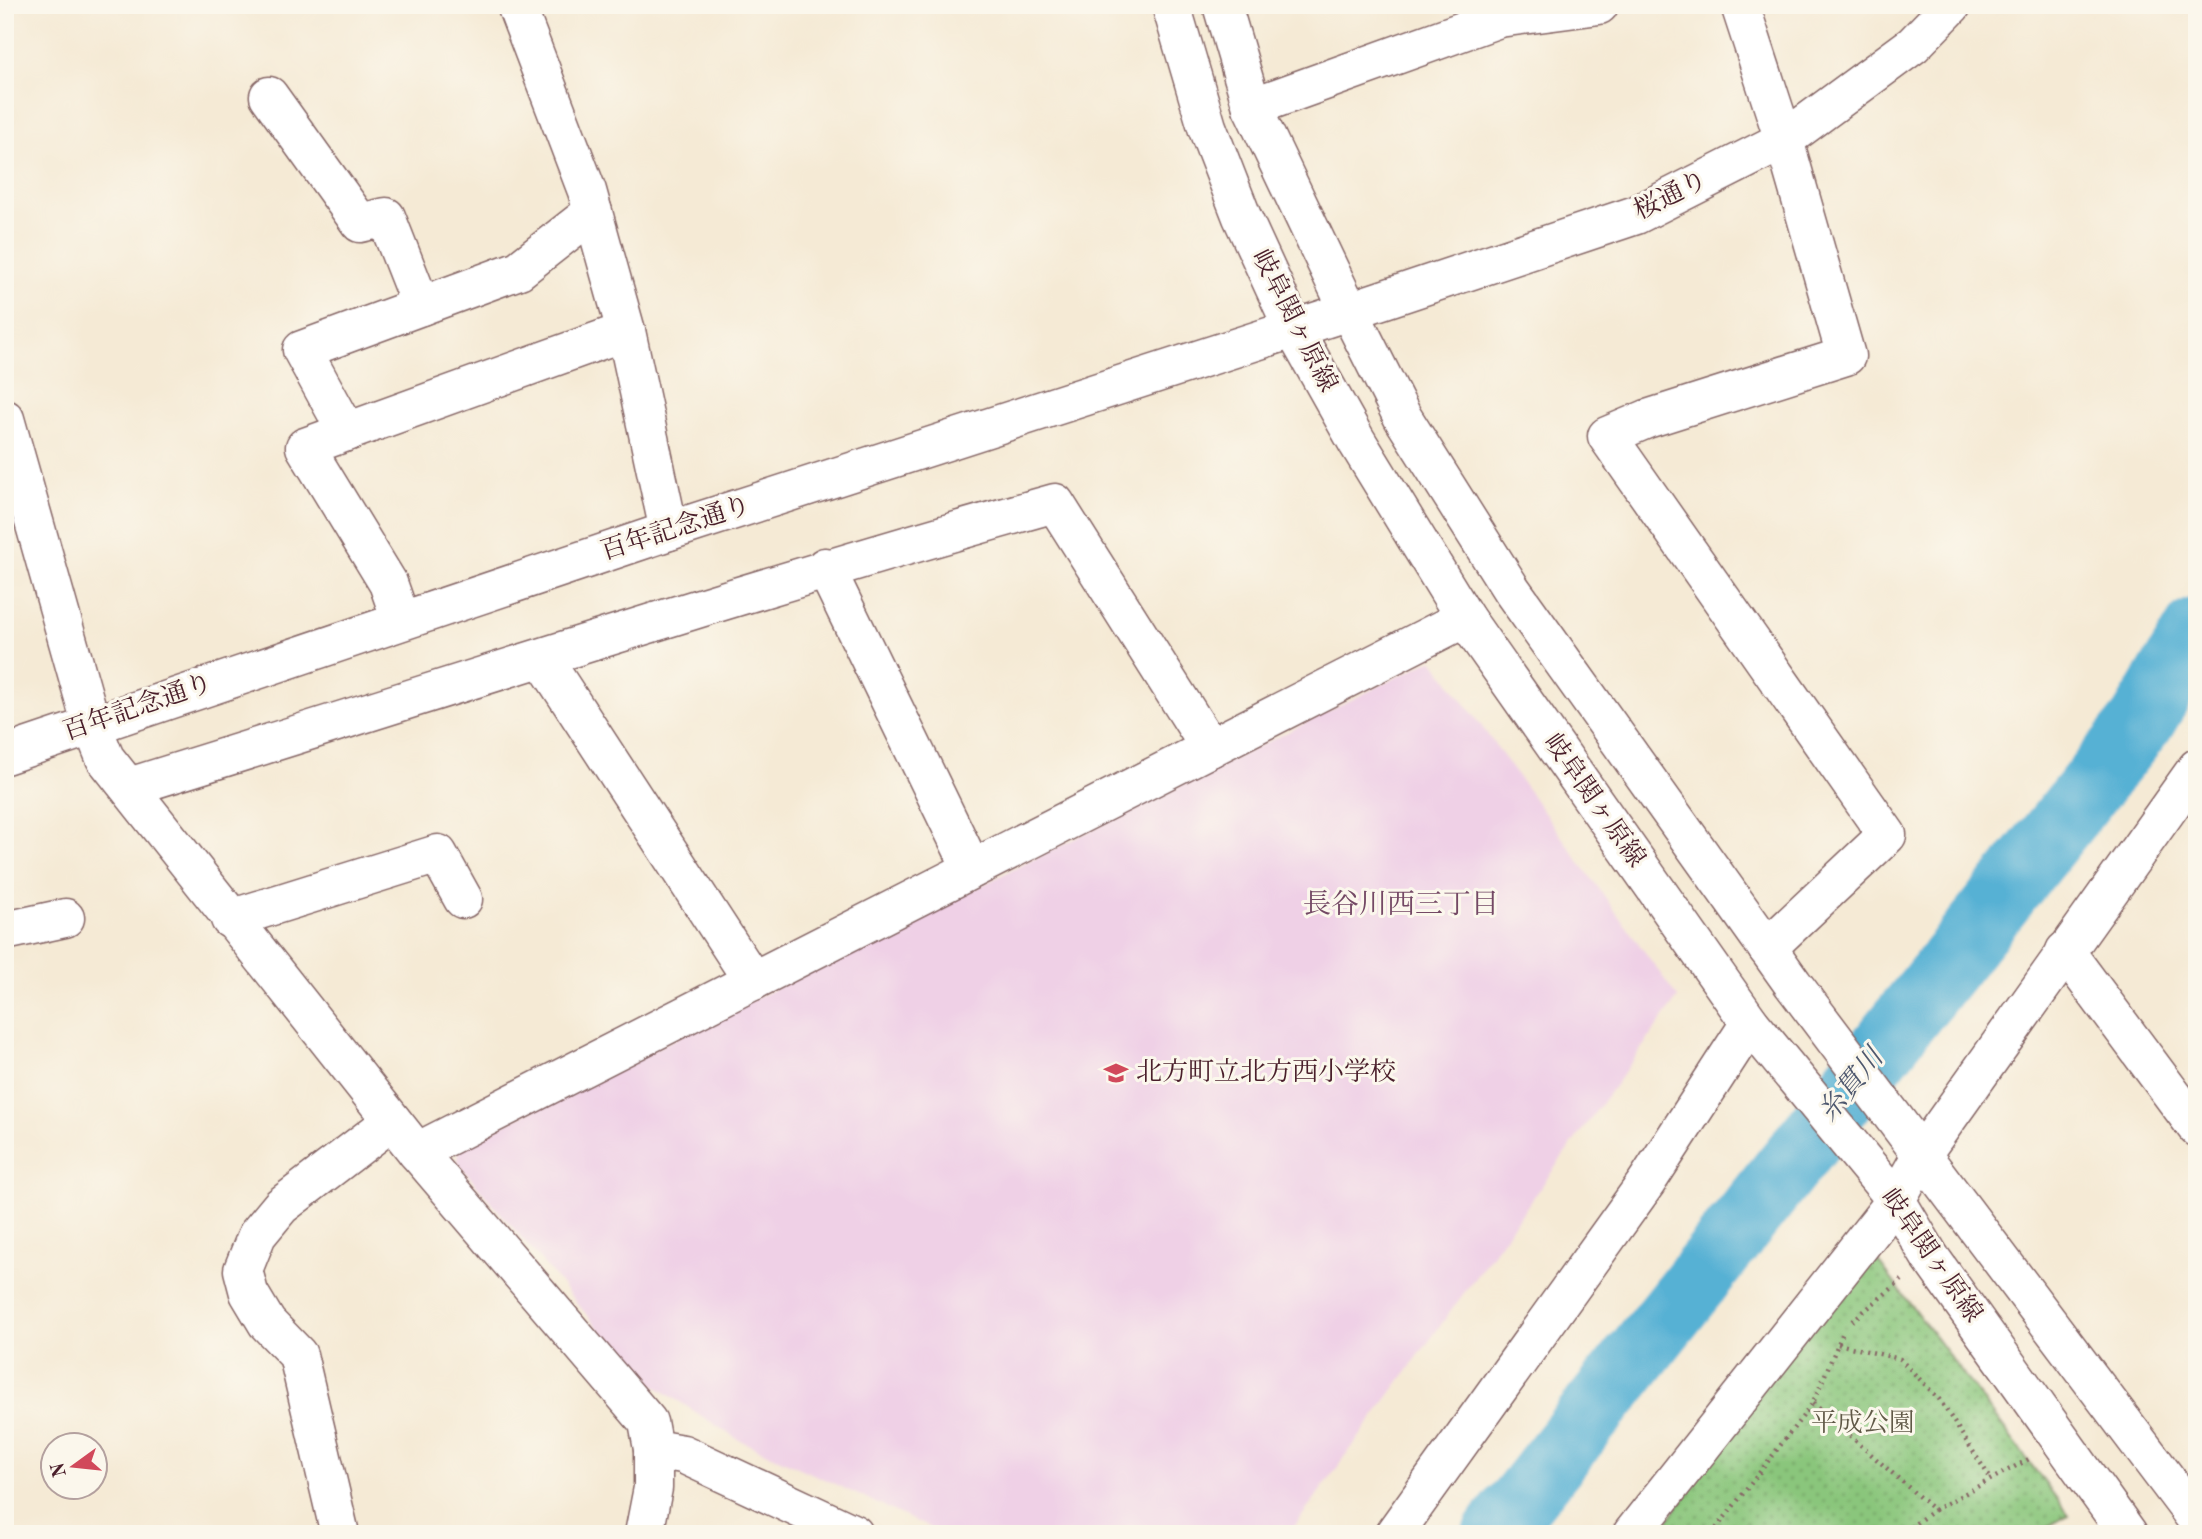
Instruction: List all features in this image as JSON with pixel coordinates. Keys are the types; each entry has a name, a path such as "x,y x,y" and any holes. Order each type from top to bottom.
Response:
{"street":[{"path":"516,5 593,212 626,331 669,531"},
{"name":"岐阜関ヶ原線","path":"1171,5 1207,127 1242,217 1293,328 1356,440 1465,618 1756,1030 1896,1200 1930,1257 2128,1534"},
{"name":"岐阜関ヶ原線","path":"1222,5 1252,107 1349,312 1403,418 1511,589 1896,1124 1922,1154 2197,1520"},
{"path":"1252,107 1498,11 1599,5"},
{"path":"1740,5 1784,140 1846,356 1647,419 1607,436 1887,835 1767,948"},
{"name":"桜通り","path":"1349,312 1636,215 1784,140 1913,45 1952,5"},
{"path":"269,96 360,223 386,217 421,306"},
{"path":"347,432 302,350 519,270 593,212"},
{"name":"百年記念通り","path":"5,755 91,723 669,531 1349,312"},
{"path":"401,620 388,583 304,447 626,331"},
{"path":"5,419 91,723 105,758 417,1152 648,1422 653,1449 653,1488 644,1534"},
{"path":"129,787 543,659 825,567 1055,503 1210,748"},
{"path":"825,567 972,869"},
{"path":"417,1152 1465,618"},
{"path":"543,659 753,981"},
{"path":"1632,1534 1896,1200 1922,1154 2197,768"},
{"path":"230,919 438,854 463,899"},
{"path":"5,931 65,918"},
{"path":"2065,951 2197,1128"},
{"path":"1394,1534 1756,1030"},
{"path":"330,1531 298,1355 267,1323 249,1293 243,1270 257,1235 281,1206 392,1121"},
{"path":"653,1449 683,1454 854,1534"}],"path":[{"path":"1712,1534 1812,1403 1846,1326 1930,1257"},
{"path":"1838,1344 1900,1359 1939,1399 1991,1479"},
{"path":"1812,1403 1934,1510"},
{"path":"1900,1534 1934,1510 2062,1441"}],"shaded area":[{"name":"北方町立北方西小学校","path":"1433,659 1678,998 1289,1534 943,1534 737,1439 637,1374 457,1162 459,1147"}],"green space":[{"name":"平成公園","path":"1859,1236 2069,1515 2034,1534 1659,1534"}],"waterway":[{"name":"糸貫川","path":"1495,1534 2142,722 2197,630"}],"place":[{"name":"北方町立北方西小学校","path":"1116,1073"}],"district":[{"name":"長谷川西三丁目","path":"1401,906"}]}
